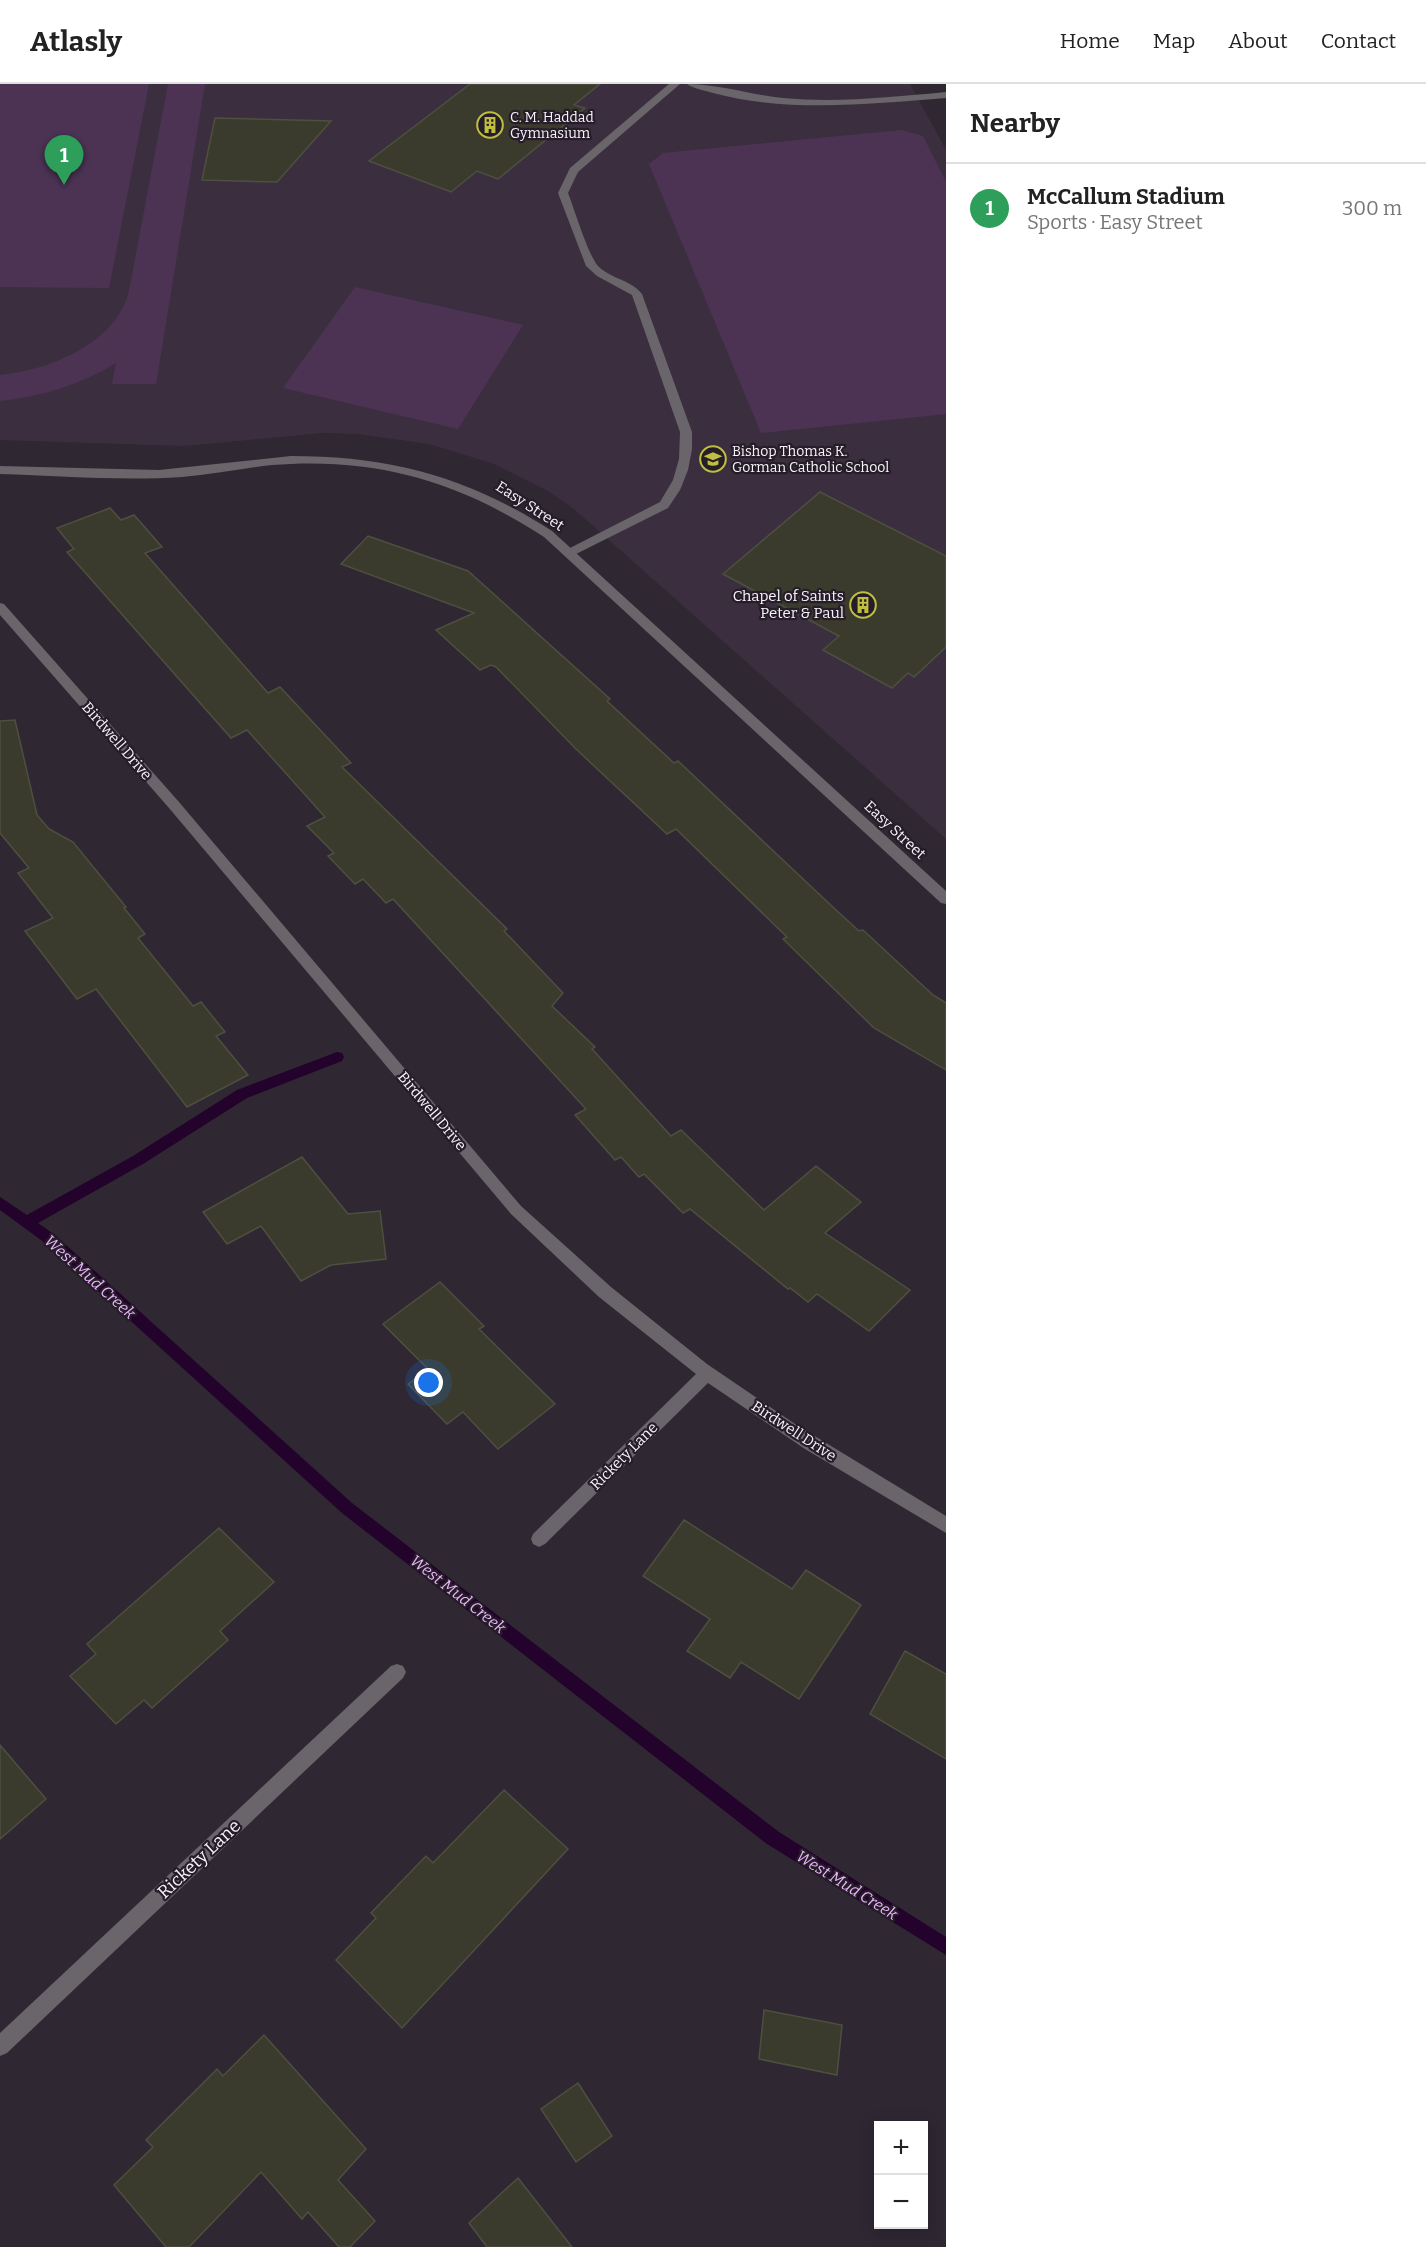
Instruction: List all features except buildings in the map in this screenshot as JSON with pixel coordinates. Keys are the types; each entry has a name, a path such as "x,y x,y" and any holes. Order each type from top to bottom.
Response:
{"street":[{"path":"570,553 664,505 673,493 689,446 637,294 626,284 595,271 590,264 563,194 565,185 574,170 675,84"},
{"path":"692,84 729,93 801,103 846,104 946,95"},
{"name":"Easy Street","path":"0,470 156,474 308,460 388,466 443,479 485,495 528,519 570,553 946,899"},
{"name":"Birdwell Drive","path":"0,607 174,805 516,1210 555,1249 708,1372 819,1449 946,1525"},
{"name":"Rickety Lane","path":"539,1539 708,1372"},
{"name":"Rickety Lane","path":"0,2046 397,1672"}],"shaded area":[{"name":"Bishop Thomas K. Gorman Catholic School","path":"0,84 910,84 946,150 946,839 574,509 548,491 494,464 429,444 357,434 322,433 184,446 0,440"},
{"path":"0,84 149,84 109,288 0,287"},
{"path":"168,84 205,84 156,384 112,384 116,363 60,388 0,401 0,375 39,367 78,351 95,340 122,310 129,291"},
{"path":"901,130 923,136 946,182 946,414 761,433 649,164 663,153"},
{"path":"355,287 523,325 458,429 283,388"}],"waterway":[{"path":"27,1222 138,1160 242,1094 337,1057"},
{"name":"West Mud Creek","path":"0,1203 50,1239 347,1508 773,1838 946,1947"}],"place":[{"name":"C. M. Haddad Gymnasium","path":"490,125"},
{"name":"McCallum Stadium","path":"64,185"},
{"name":"Bishop Thomas K. Gorman Catholic School","path":"713,459"},
{"name":"Chapel of Saints Peter & Paul","path":"863,605"}]}
